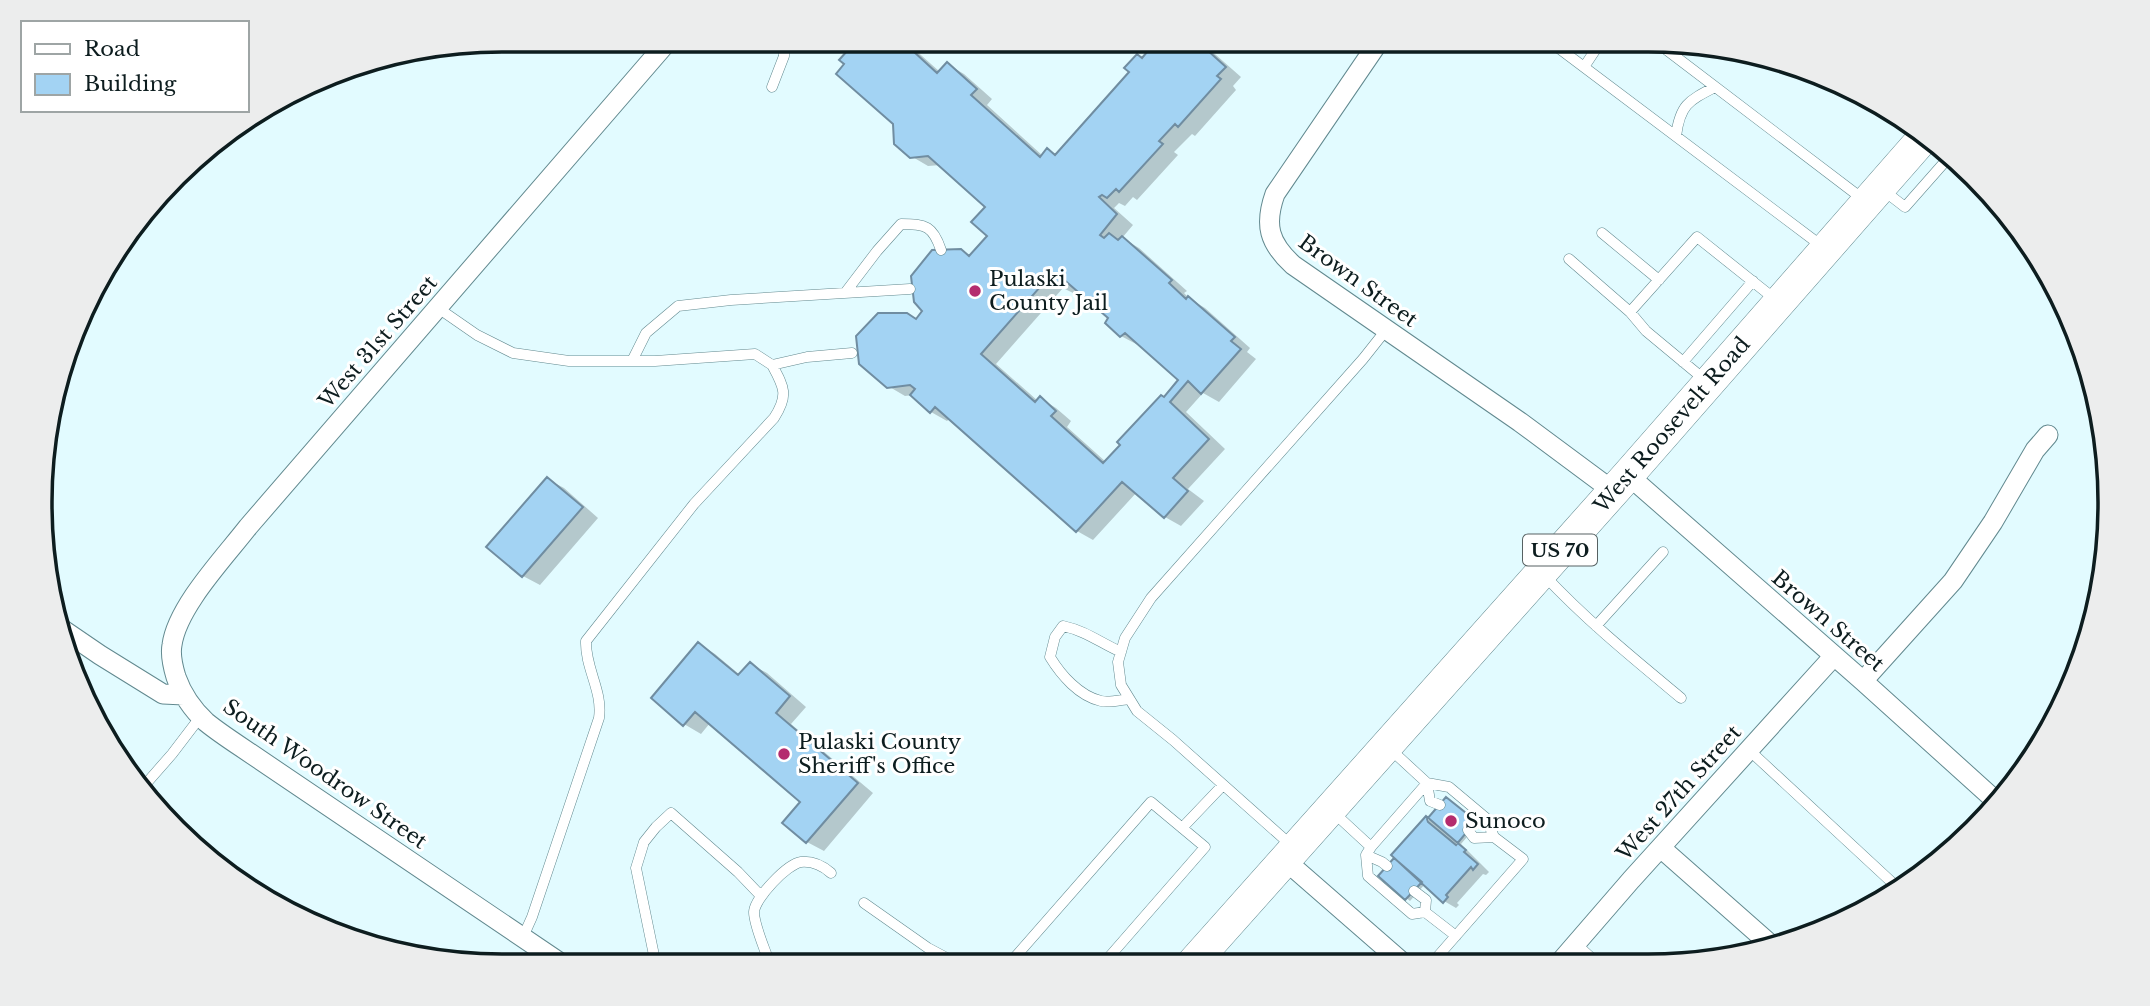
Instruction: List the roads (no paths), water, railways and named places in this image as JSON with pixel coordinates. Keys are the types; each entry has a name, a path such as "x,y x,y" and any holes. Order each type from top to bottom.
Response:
{"main road":[{"name":"West Roosevelt Road","path":"1203,954 1919,144"}],"street":[{"name":"West 31st Street","path":"184,695 175,671 171,646 186,608 248,527 659,52"},
{"name":"Brown Street","path":"1372,52 1279,186 1269,209 1272,237 1278,251 1293,265 1520,422 1620,483 1863,681 1990,795"},
{"path":"1863,681 1952,581 1993,522 2035,450 2048,435"},
{"path":"73,636 163,694 184,695"},
{"name":"West 27th Street","path":"1567,954 1833,657"},
{"name":"South Woodrow Street","path":"184,695 201,716 241,747 548,954"},
{"path":"1661,848 1763,938"},
{"path":"1291,855 1394,954"}],"lane":[{"path":"772,87 784,52"},
{"path":"1564,52 1826,249"},
{"path":"1584,67 1594,52"},
{"path":"1670,53 1715,87 1874,195 1905,207 1943,164"},
{"path":"1676,136 1678,118 1685,108 1695,97 1715,87"},
{"path":"845,293 901,224 928,227 936,236 941,250"},
{"path":"1602,233 1659,280"},
{"path":"1630,312 1697,237 1779,303"},
{"path":"1569,259 1630,312 1646,331 1709,383"},
{"path":"1683,362 1753,281"},
{"path":"632,361 646,332 678,306 910,289"},
{"path":"438,308 477,335 513,353 569,361 632,361 755,354 772,365 784,392 781,408 774,418 694,504 586,641 601,707 549,867 523,937"},
{"path":"1291,855 1223,785 1136,711 1121,685 1118,663 1125,638 1151,598 1386,330"},
{"path":"772,365 807,357 852,353"},
{"path":"1596,626 1662,552"},
{"path":"1541,572 1568,601 1681,698"},
{"path":"1121,652 1083,630 1063,626 1055,637 1050,657 1058,670 1084,695 1103,702 1129,699"},
{"path":"149,781 201,716"},
{"path":"1387,746 1427,783 1435,806"},
{"path":"1749,750 1891,882"},
{"path":"1427,783 1449,787 1486,818 1494,837 1523,859 1440,954"},
{"path":"1427,783 1368,851 1368,876 1412,914 1425,912 1456,936"},
{"path":"1182,828 1223,785"},
{"path":"1018,954 1151,802 1205,847 1112,954"},
{"path":"1330,809 1368,851 1387,866"},
{"path":"654,954 636,868 643,842 671,813 761,896"},
{"path":"1468,835 1494,837"},
{"path":"766,954 754,916 756,903 761,896 789,868 801,862 821,865 831,873"},
{"path":"1414,891 1426,900 1425,912"},
{"path":"864,903 939,954"},
{"path":"1576,944 1587,954"}],"place":[{"name":"Pulaski County Jail","path":"975,291"},
{"name":"Pulaski County Sheriff's Office","path":"784,754"},
{"name":"Sunoco","path":"1451,821"}]}
